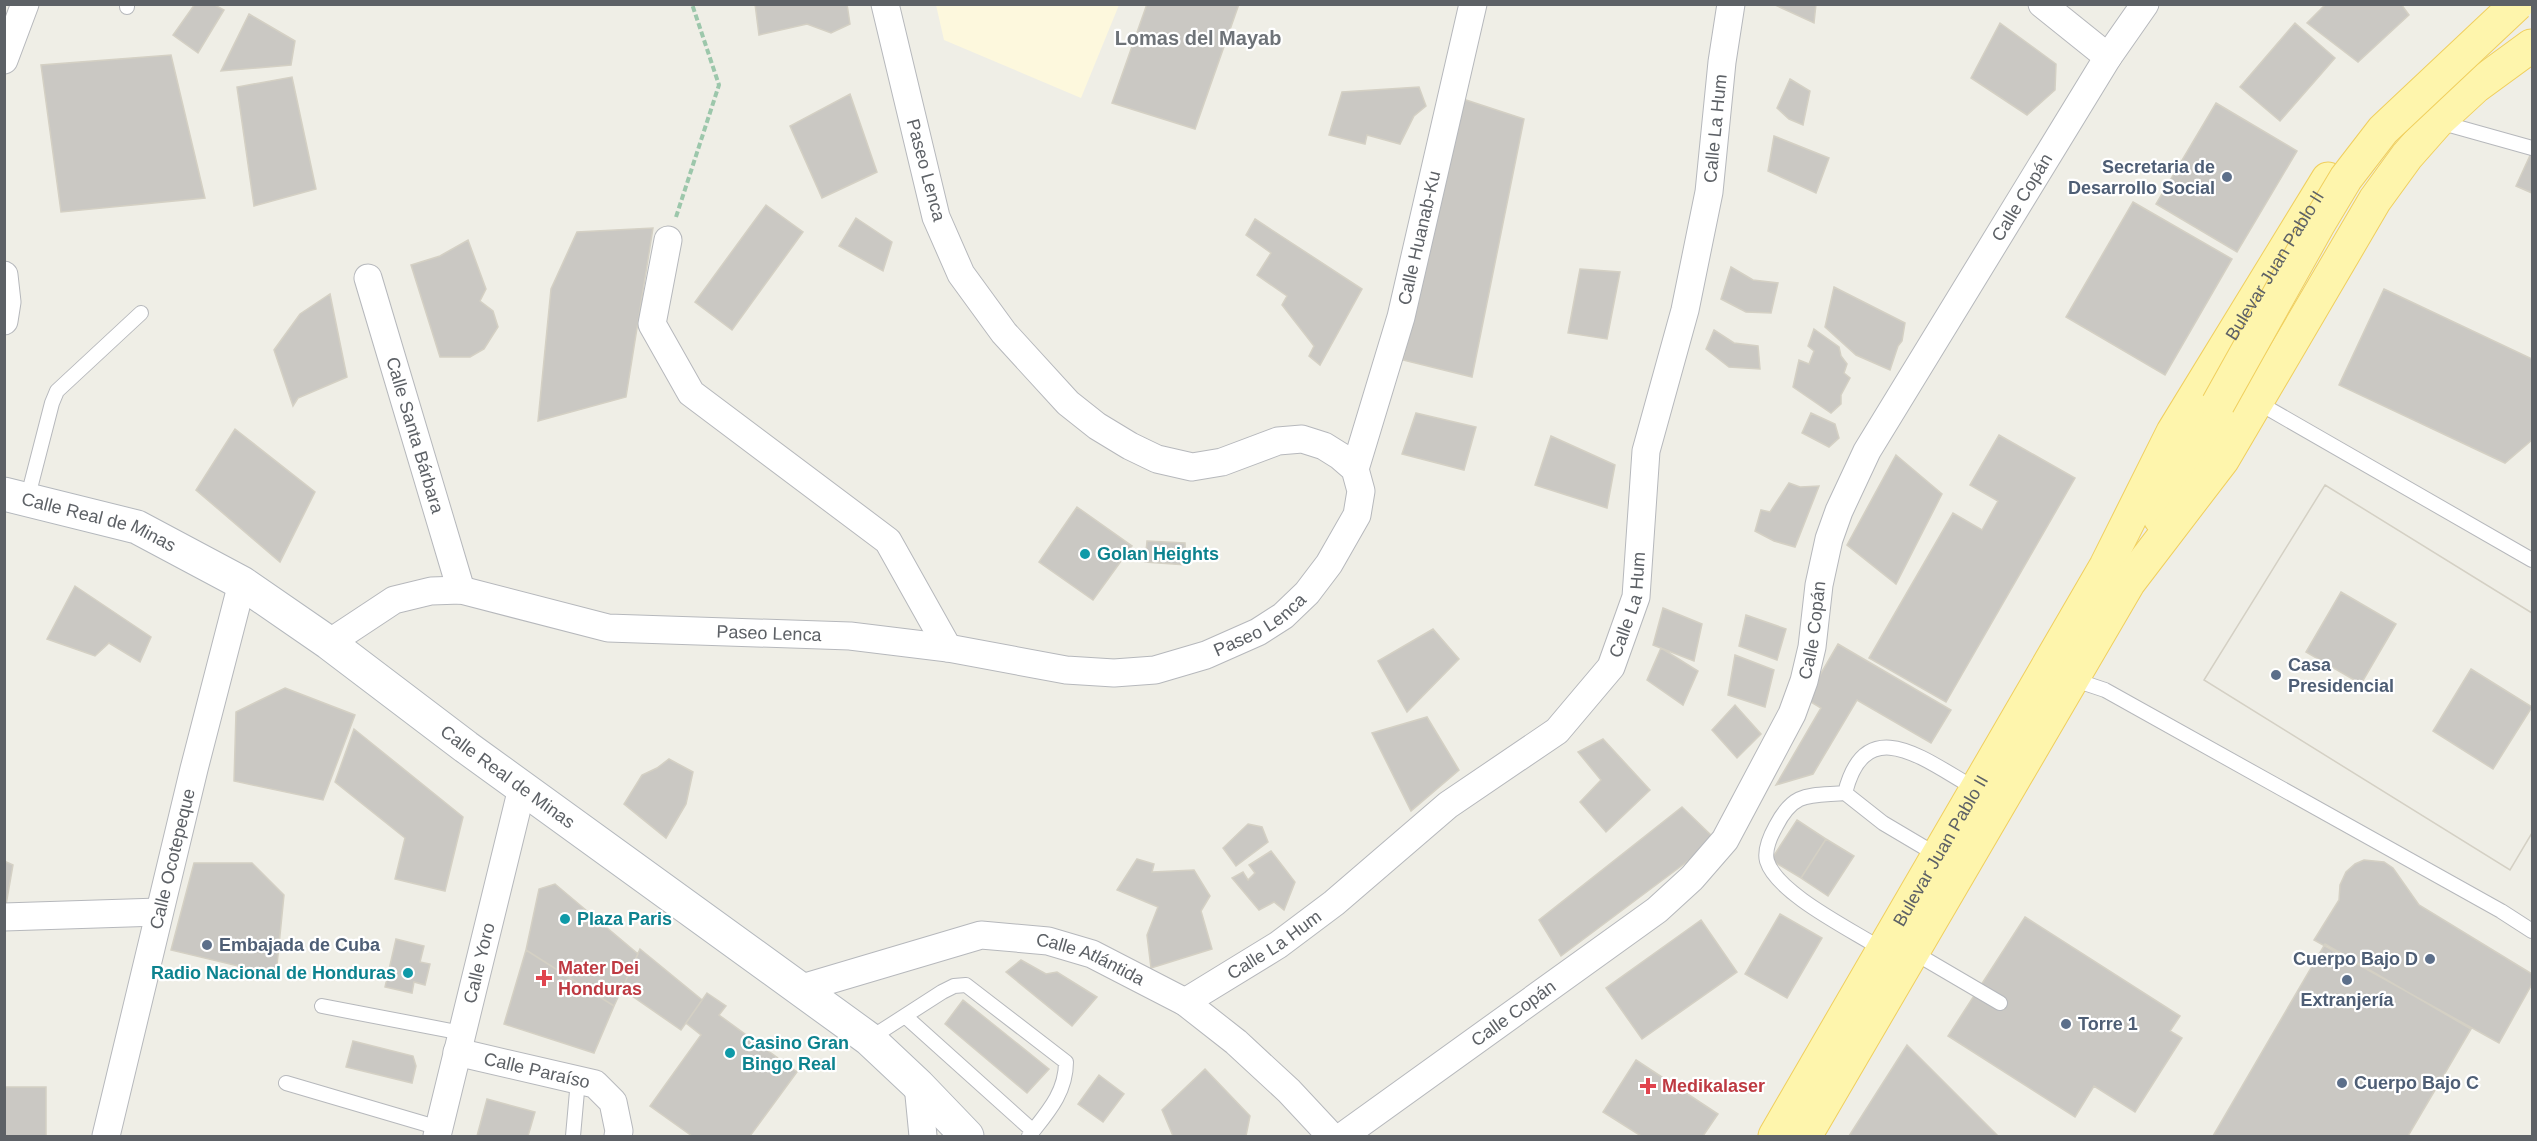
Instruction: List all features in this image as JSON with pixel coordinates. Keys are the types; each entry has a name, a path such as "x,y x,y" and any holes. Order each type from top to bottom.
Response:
{"main road":[{"name":"Bulevar Juan Pablo II","path":"1775,1137 1898,951 2072,679 2118,574 2173,432 2327,179 2373,122 2494,4"},
{"path":"2502,4 2505,17 2516,34 2532,46"},
{"name":"Bulevar Juan Pablo II","path":"1805,1137 1898,951 1937,855 1976,789 2118,574 2196,445 2346,178 2383,130 2517,4"},
{"name":"Bulevar Juan Pablo II","path":"2118,574 2223,459 2375,200 2407,156 2436,122 2475,87 2532,46"}],"street":[{"path":"4,60 24,4"},
{"name":"Paseo Lenca","path":"330,643 394,600 431,591 461,590 608,628 850,636 948,648 1066,670 1114,673 1155,670 1217,650 1258,632 1282,616 1307,593 1329,564 1357,515 1361,491 1355,469 1324,446 1302,439 1278,441 1222,462 1192,467 1157,459 1097,426 1068,403 1004,333 960,273 936,217 885,4"},
{"name":"Calle Huanab-Ku","path":"1355,469 1401,317 1473,4"},
{"name":"Calle La Hum","path":"1185,1002 1278,945 1334,903 1448,805 1557,731 1611,667 1636,597 1646,451 1685,310 1709,192 1722,62 1731,4"},
{"path":"2042,4 2108,57"},
{"name":"Calle Copán","path":"1343,1137 1657,910 1692,878 1725,840 1792,714 1804,681 1812,647 1819,585 1829,540 1851,483 1905,385 2108,57 2145,4"},
{"path":"668,240 652,324 691,393 888,541 948,648"},
{"path":"4,275 7,302 4,321"},
{"name":"Calle Santa Bárbara","path":"368,278 461,590"},
{"name":"Calle Real de Minas","path":"10,497 137,527 242,583 330,643 522,788 868,1039 918,1085 967,1137"},
{"name":"Calle Ocotepeque","path":"106,1137 159,912 242,583"},
{"name":"Calle Yoro","path":"437,1132 522,788"},
{"path":"4,917 159,912"},
{"name":"Calle Atlántida","path":"799,988 981,935 1048,941 1092,954 1185,1002 1236,1042 1289,1091 1331,1137"},
{"name":"Calle Paraíso","path":"459,1042 595,1084 613,1102 619,1131 618,1137"},
{"path":"918,1085 923,1137"}],"lane":[{"path":"2436,122 2532,148"},
{"path":"10,497 57,392 141,313"},
{"path":"2257,402 2532,560"},
{"path":"2072,679 2105,690 2501,911 2532,931"},
{"path":"1845,793 1850,775 1862,755 1878,747 1904,750 1976,789"},
{"path":"1937,855 1883,823 1845,793 1799,798 1784,810 1769,838 1767,860 1776,876 1791,893 2000,1003"},
{"path":"868,1039 948,989 966,985 1066,1062 1066,1078 1060,1096 1031,1134 905,1016"},
{"path":"322,1006 459,1042"},
{"path":"573,1137 578,1080"},
{"path":"286,1083 437,1132"}],"path":[{"path":"668,240 719,85 692,4"}],"shaded area":[{"path":"936,4 1119,5 1081,98 944,40"}],"building":[{"path":"195,4 213,4 224,10 198,53 173,35"},
{"path":"755,4 847,4 850,24 831,33 807,24 759,35"},
{"path":"1147,4 1239,4 1195,129 1112,103"},
{"path":"1773,4 1816,4 1814,23"},
{"path":"2326,4 2401,4 2409,15 2358,62 2307,23"},
{"path":"249,14 295,41 291,65 221,71"},
{"path":"2000,23 2056,64 2055,90 2027,115 1971,78"},
{"path":"2295,23 2335,58 2280,121 2240,87"},
{"path":"171,55 205,198 61,212 41,65"},
{"path":"292,77 316,189 254,206 237,87"},
{"path":"1790,79 1810,91 1803,125 1789,119 1777,108"},
{"path":"1419,87 1426,106 1414,116 1400,144 1367,135 1365,144 1329,135 1342,92"},
{"path":"850,94 877,172 822,198 790,126"},
{"path":"1463,99 1524,119 1472,377 1403,360"},
{"name":"Secretaria de Desarrollo Social","path":"2216,103 2297,151 2237,252 2156,204"},
{"path":"1774,136 1829,158 1816,193 1768,171"},
{"path":"2532,151 2532,193 2516,186"},
{"path":"2133,202 2232,259 2165,375 2066,317"},
{"path":"766,205 803,232 732,330 695,302"},
{"path":"856,218 892,242 883,271 839,246"},
{"path":"1255,219 1362,289 1320,365 1309,356 1314,346 1282,305 1287,296 1257,275 1271,253 1246,235"},
{"path":"653,228 626,397 538,421 551,289 577,232"},
{"path":"468,240 486,289 480,301 493,311 498,327 484,349 470,357 440,357 411,265 440,256"},
{"path":"1731,267 1753,280 1778,283 1771,313 1746,312 1721,299"},
{"path":"1580,269 1620,272 1607,339 1568,333"},
{"path":"1834,287 1905,323 1902,341 1890,370 1856,355 1825,327"},
{"path":"2384,289 2532,359 2532,440 2505,463 2339,385"},
{"path":"330,294 347,377 298,398 293,406 274,350 300,314"},
{"path":"1814,329 1839,347 1841,356 1847,364 1844,373 1850,378 1841,395 1841,404 1831,413 1793,387 1799,360 1809,364 1814,351 1808,346"},
{"path":"1714,330 1734,343 1758,346 1760,369 1729,367 1706,349"},
{"path":"1416,413 1476,427 1464,470 1402,454"},
{"path":"1811,413 1835,424 1839,438 1829,447 1802,433"},
{"path":"235,429 315,492 280,562 196,490"},
{"path":"1999,435 2075,478 1946,702 1869,658 1953,513 1982,530 1998,501 1970,485"},
{"path":"1551,436 1615,465 1607,508 1535,485"},
{"path":"1896,455 1942,494 1896,584 1847,545"},
{"path":"1789,483 1800,487 1819,486 1795,547 1774,541 1755,531 1761,510 1770,512"},
{"name":"Casa Presidencial","path":"2325,485 2532,613 2532,707 2532,833 2510,870 2204,680","holes":["2341,592 2396,624 2361,684 2306,652","2471,669 2532,707 2493,769 2433,731"]},
{"name":"Casa Presidencial","path":"2325,485 2532,613 2532,833 2510,870 2204,680"},
{"name":"Golan Heights","path":"1077,507 1132,546 1093,600 1039,562"},
{"path":"1147,541 1185,543 1186,565 1145,562"},
{"path":"75,586 151,637 140,662 109,643 95,656 47,639"},
{"path":"1663,608 1702,624 1694,661 1653,645"},
{"path":"1746,615 1786,629 1777,660 1739,646"},
{"path":"1433,629 1459,659 1407,712 1378,661"},
{"path":"1838,644 1951,710 1931,743 1857,700 1813,774 1776,785 1821,708 1806,699"},
{"path":"1661,648 1698,671 1683,705 1647,680"},
{"path":"1735,655 1774,670 1765,707 1728,695"},
{"path":"285,688 355,715 323,800 234,781 236,712"},
{"path":"1735,705 1761,734 1737,758 1712,730"},
{"path":"1427,717 1459,770 1411,811 1372,733"},
{"path":"354,729 463,817 445,891 395,879 405,838 335,782"},
{"path":"1603,739 1650,790 1606,832 1580,802 1601,780 1578,752"},
{"path":"669,759 693,772 686,804 666,838 624,804 642,775"},
{"path":"1682,807 1716,840 1561,956 1539,920"},
{"path":"1797,820 1826,839 1801,878 1771,860"},
{"path":"1248,824 1262,827 1268,842 1236,866 1223,848"},
{"path":"1826,839 1854,856 1828,896 1801,878"},
{"path":"1271,851 1295,882 1284,910 1274,902 1259,910 1232,878 1243,872 1248,880 1255,873 1249,865"},
{"path":"1137,859 1154,864 1152,872 1194,870 1210,896 1201,911 1212,949 1151,968 1147,935 1158,907 1117,890"},
{"name":"Cuerpo Bajo D","path":"2364,860 2384,862 2393,868 2419,905 2532,974 2532,984 2499,1043 2314,940 2339,900 2340,885 2346,872"},
{"path":"4,861 13,865 6,905 4,905"},
{"path":"194,863 252,863 284,895 276,975 171,950"},
{"name":"Plaza Paris","path":"555,884 638,954 614,1006 526,950 539,889"},
{"path":"1780,914 1822,938 1787,998 1745,974"},
{"name":"Torre 1","path":"2025,917 2180,1016 2170,1031 2182,1038 2135,1112 2094,1086 2075,1117 1948,1036"},
{"path":"1701,920 1737,972 1642,1039 1606,988"},
{"name":"Radio Nacional de Honduras","path":"396,939 424,946 420,962 430,964 425,985 414,982 412,993 385,987"},
{"name":"Cuerpo Bajo C","path":"2325,944 2471,1029 2408,1136 2213,1136"},
{"path":"640,949 702,1000 681,1030 622,989"},
{"name":"Mater Dei Honduras","path":"526,950 614,1006 594,1053 504,1024"},
{"path":"1021,960 1046,974 1057,972 1097,997 1072,1026 1006,972"},
{"name":"Casino Gran Bingo Real","path":"707,993 726,1006 719,1015 797,1072 750,1136 692,1136 650,1106 701,1035 686,1023"},
{"path":"963,1000 1049,1069 1027,1093 945,1024"},
{"path":"353,1041 413,1056 416,1066 412,1083 346,1067"},
{"path":"1907,1045 1998,1136 1849,1136"},
{"name":"Medikalaser","path":"1636,1060 1718,1114 1703,1136 1641,1136 1603,1112"},
{"path":"1205,1069 1250,1116 1246,1136 1173,1136 1162,1110"},
{"path":"1099,1075 1124,1094 1103,1122 1078,1104"},
{"path":"4,1087 46,1087 46,1136 4,1136"},
{"path":"487,1099 535,1112 528,1136 477,1136"}],"place":[{"name":"Secretaria de Desarrollo Social","path":"2227,177"},
{"name":"Golan Heights","path":"1085,554"},
{"name":"Casa Presidencial","path":"2276,675"},
{"name":"Plaza Paris","path":"565,919"},
{"name":"Embajada de Cuba","path":"207,945"},
{"name":"Cuerpo Bajo D","path":"2430,959"},
{"name":"Radio Nacional de Honduras","path":"408,973"},
{"name":"Mater Dei Honduras","path":"544,978"},
{"name":"Extranjería","path":"2347,980"},
{"name":"Torre 1","path":"2066,1024"},
{"name":"Casino Gran Bingo Real","path":"730,1053"},
{"name":"Cuerpo Bajo C","path":"2342,1083"},
{"name":"Medikalaser","path":"1648,1086"}],"district":[{"name":"Lomas del Mayab","path":"1198,38"}]}
